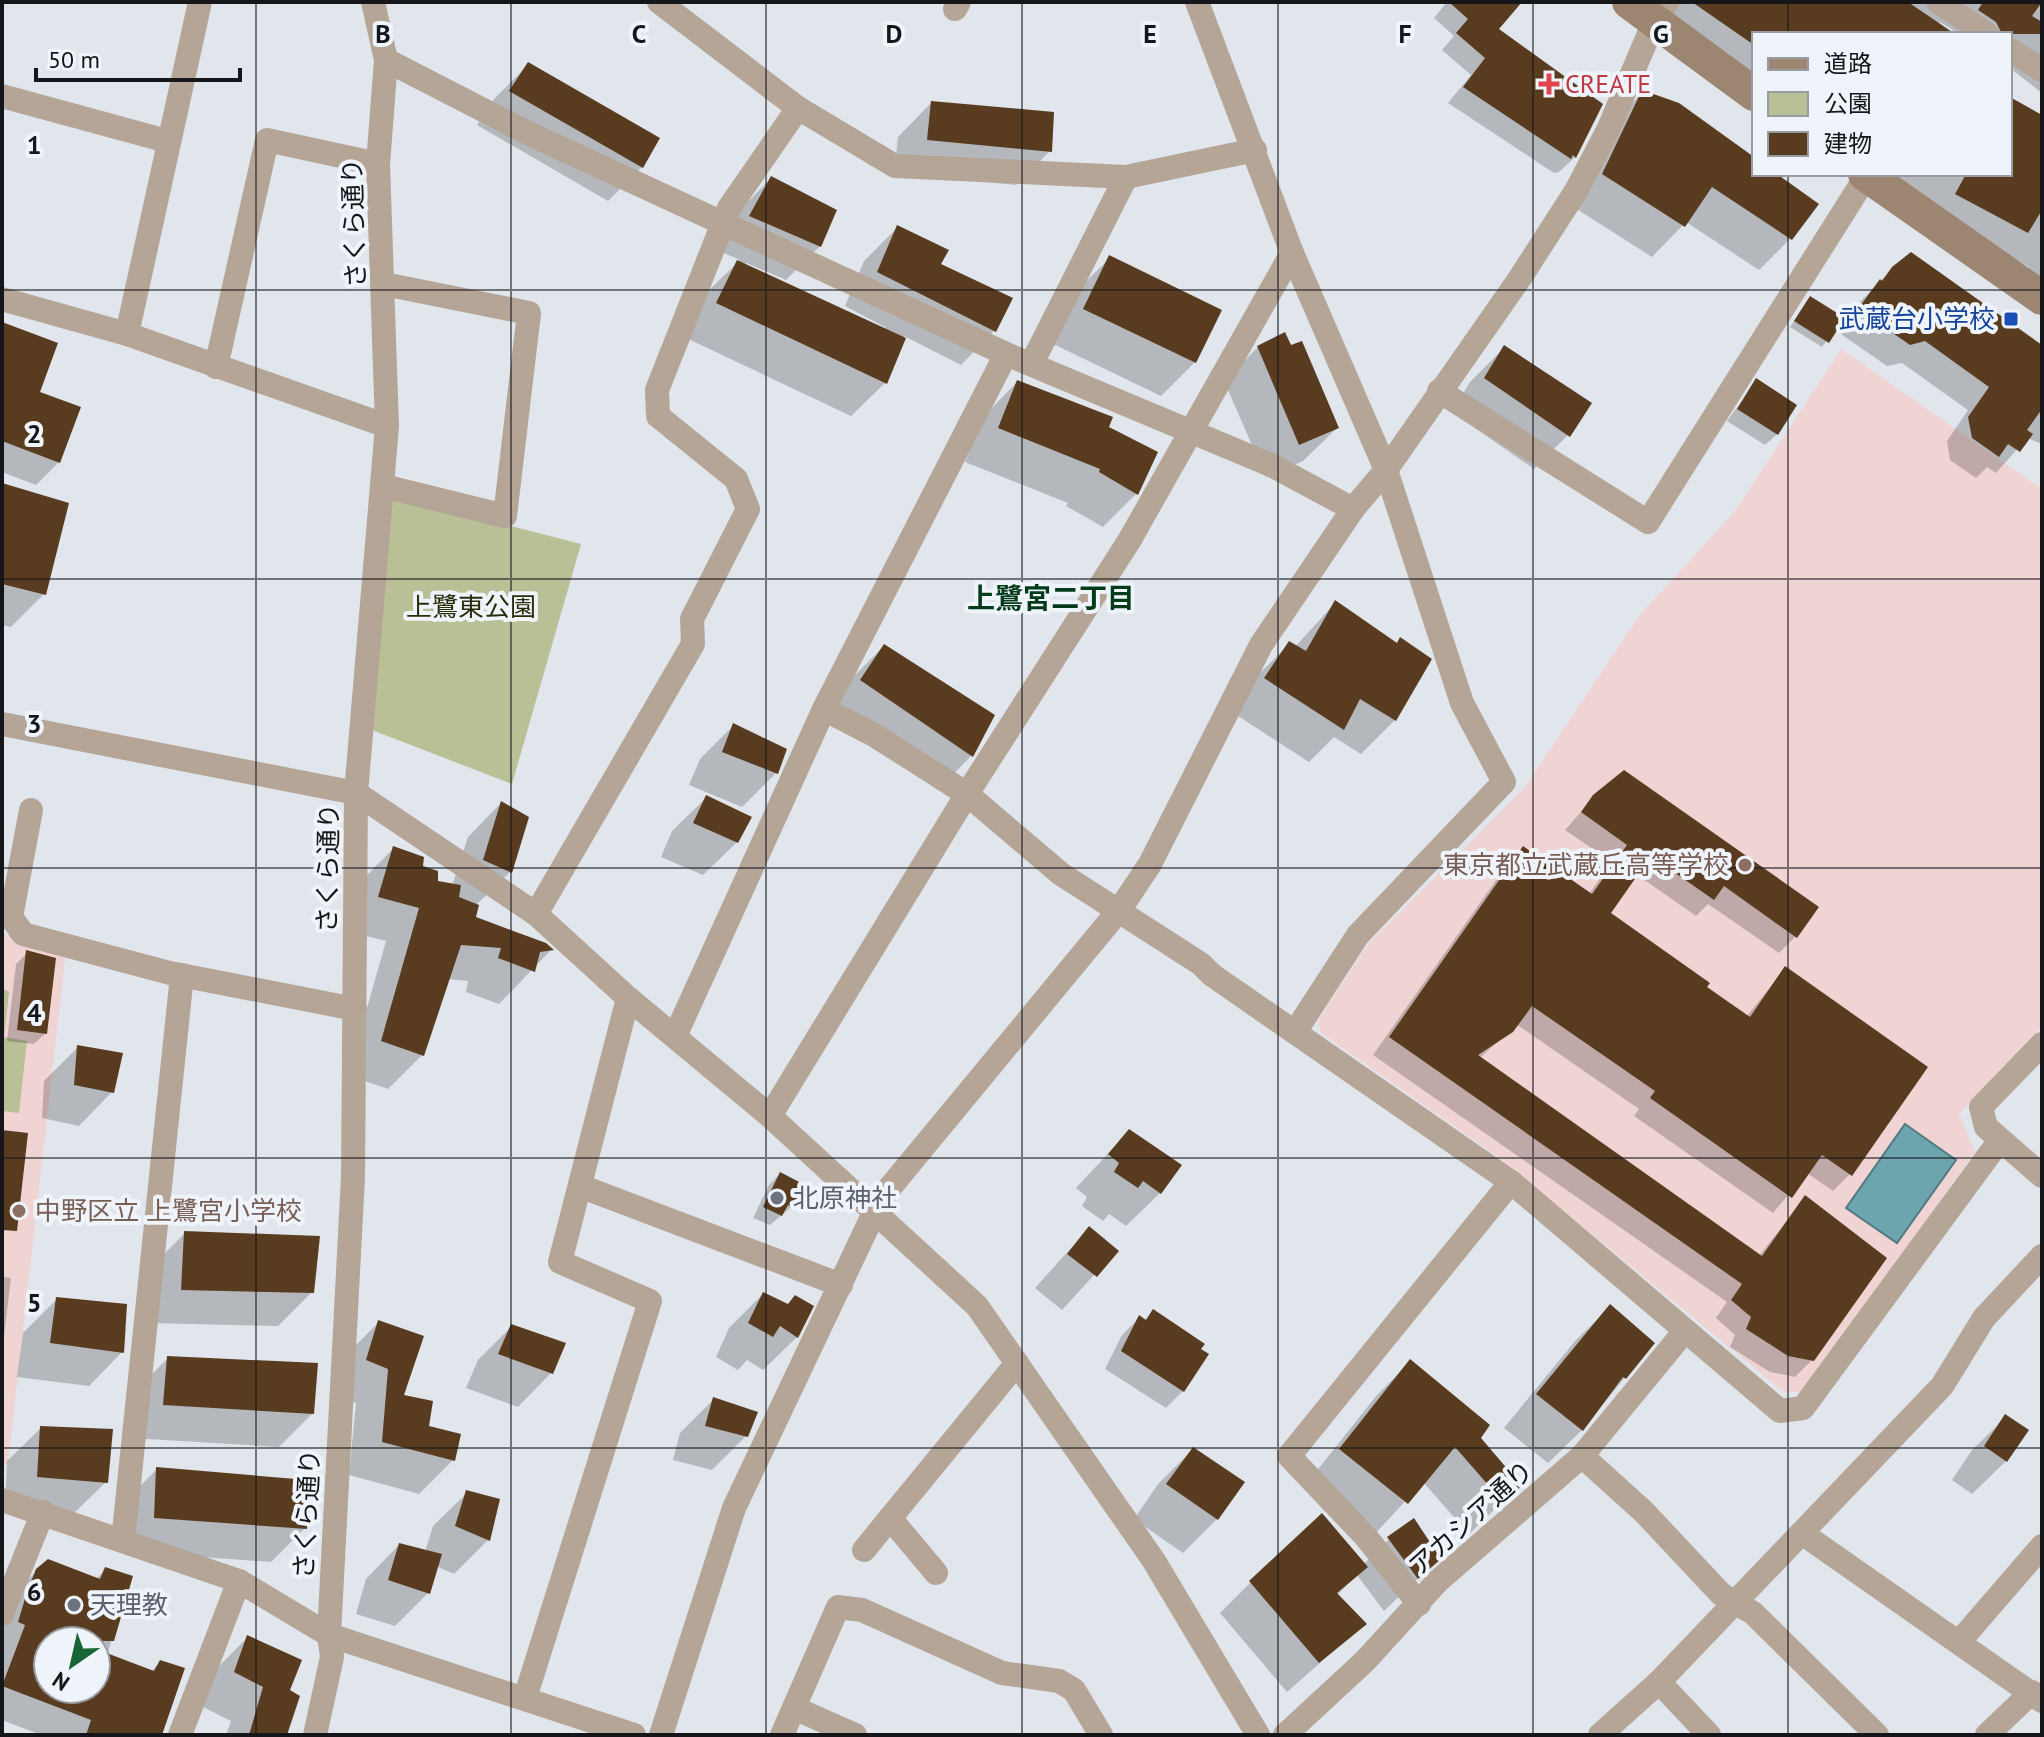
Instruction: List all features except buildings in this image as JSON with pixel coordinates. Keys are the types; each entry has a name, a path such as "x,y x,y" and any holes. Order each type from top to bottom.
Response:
{"main road":[{"path":"1650,9 1752,92"},
{"path":"1867,176 2042,298"}],"street":[{"path":"127,334 200,2"},
{"name":"さくら通り","path":"315,1735 332,1657 329,1635 353,1177 356,793 387,426 378,164 386,60 373,2"},
{"path":"659,2 798,108 895,166 1126,177 1255,150"},
{"path":"1197,2 1292,253 1386,470 1462,703 1504,782 1358,935 1295,1032"},
{"path":"1938,2 1966,10 1985,32"},
{"path":"661,1735 734,1508 874,1209 1120,909 1150,864 1261,645 1353,509 1386,470 1576,191 1609,128 1650,9"},
{"path":"2012,51 2042,70"},
{"path":"386,60 532,135 1006,354 1273,466 1353,509"},
{"path":"2,96 167,141"},
{"path":"536,914 693,644 692,619 748,509 736,479 658,416 657,390 729,208 798,108"},
{"path":"216,367 267,140 378,164"},
{"path":"1439,391 1648,522 1865,176"},
{"path":"1032,363 1126,177"},
{"path":"770,1116 967,794 1096,595 1292,253"},
{"path":"383,486 505,516 529,313 384,284"},
{"path":"2,299 127,334 387,426"},
{"path":"676,1034 824,709 1006,354"},
{"path":"824,709 874,735 967,794 1061,874 1120,909 1511,1182 1780,1411 1803,1408 2000,1140"},
{"path":"2,724 356,793 536,914 628,998 676,1034 770,1116 977,1306 1154,1561 1258,1735"},
{"path":"31,810 11,917 23,934 182,975 355,1009"},
{"path":"123,1541 182,975"},
{"path":"525,1698 650,1301 560,1262 628,998"},
{"path":"2042,1044 1981,1107 1986,1127 2042,1176"},
{"path":"1419,1604 1366,1537 1289,1456 1511,1182"},
{"path":"580,1186 841,1285"},
{"path":"1600,1735 1659,1682 1942,1386 1984,1318 2042,1256"},
{"name":"アカシア通り","path":"1285,1735 1419,1604 1438,1581 1582,1456 1684,1332"},
{"path":"864,1550 1017,1363"},
{"path":"1582,1456 1644,1512 1721,1594 1753,1613 1877,1735"},
{"path":"2,1500 239,1581 329,1635 525,1698 603,1730 634,1735"},
{"path":"2,1614 43,1512"},
{"path":"890,1518 936,1573"},
{"path":"1803,1534 2037,1697 1987,1735"},
{"path":"1959,1642 2042,1546"},
{"path":"180,1735 239,1581"},
{"path":"782,1735 838,1607 862,1610 1002,1673 1059,1681 1074,1690 1101,1735"},
{"path":"1659,1682 1709,1735"},
{"path":"794,1708 855,1735"}],"shaded area":[{"name":"東京都立武蔵丘高等学校","path":"1841,349 2042,489 2042,1027 1959,1114 1975,1152 1804,1391 1785,1393 1498,1157 1321,1033 1318,1020 1369,943 1525,787 1639,616 1736,510"},
{"name":"中野区立 上鷺宮小学校","path":"2,933 58,950 65,960 8,1463 2,1467"}],"green space":[{"name":"上鷺東公園","path":"389,495 581,544 512,784 372,730"},
{"path":"2,988 9,992 4,1037 27,1041 19,1113 2,1111"}],"water":[{"path":"1905,1124 1956,1160 1897,1243 1846,1208"}],"place":[{"name":"CREATE","path":"1549,84"},
{"name":"武蔵台小学校","path":"2011,319"},
{"name":"東京都立武蔵丘高等学校","path":"1745,865"},
{"name":"北原神社","path":"777,1198"},
{"name":"中野区立 上鷺宮小学校","path":"19,1211"},
{"name":"天理教","path":"74,1605"}],"district":[{"name":"上鷺宮二丁目","path":"1051,598"}]}
